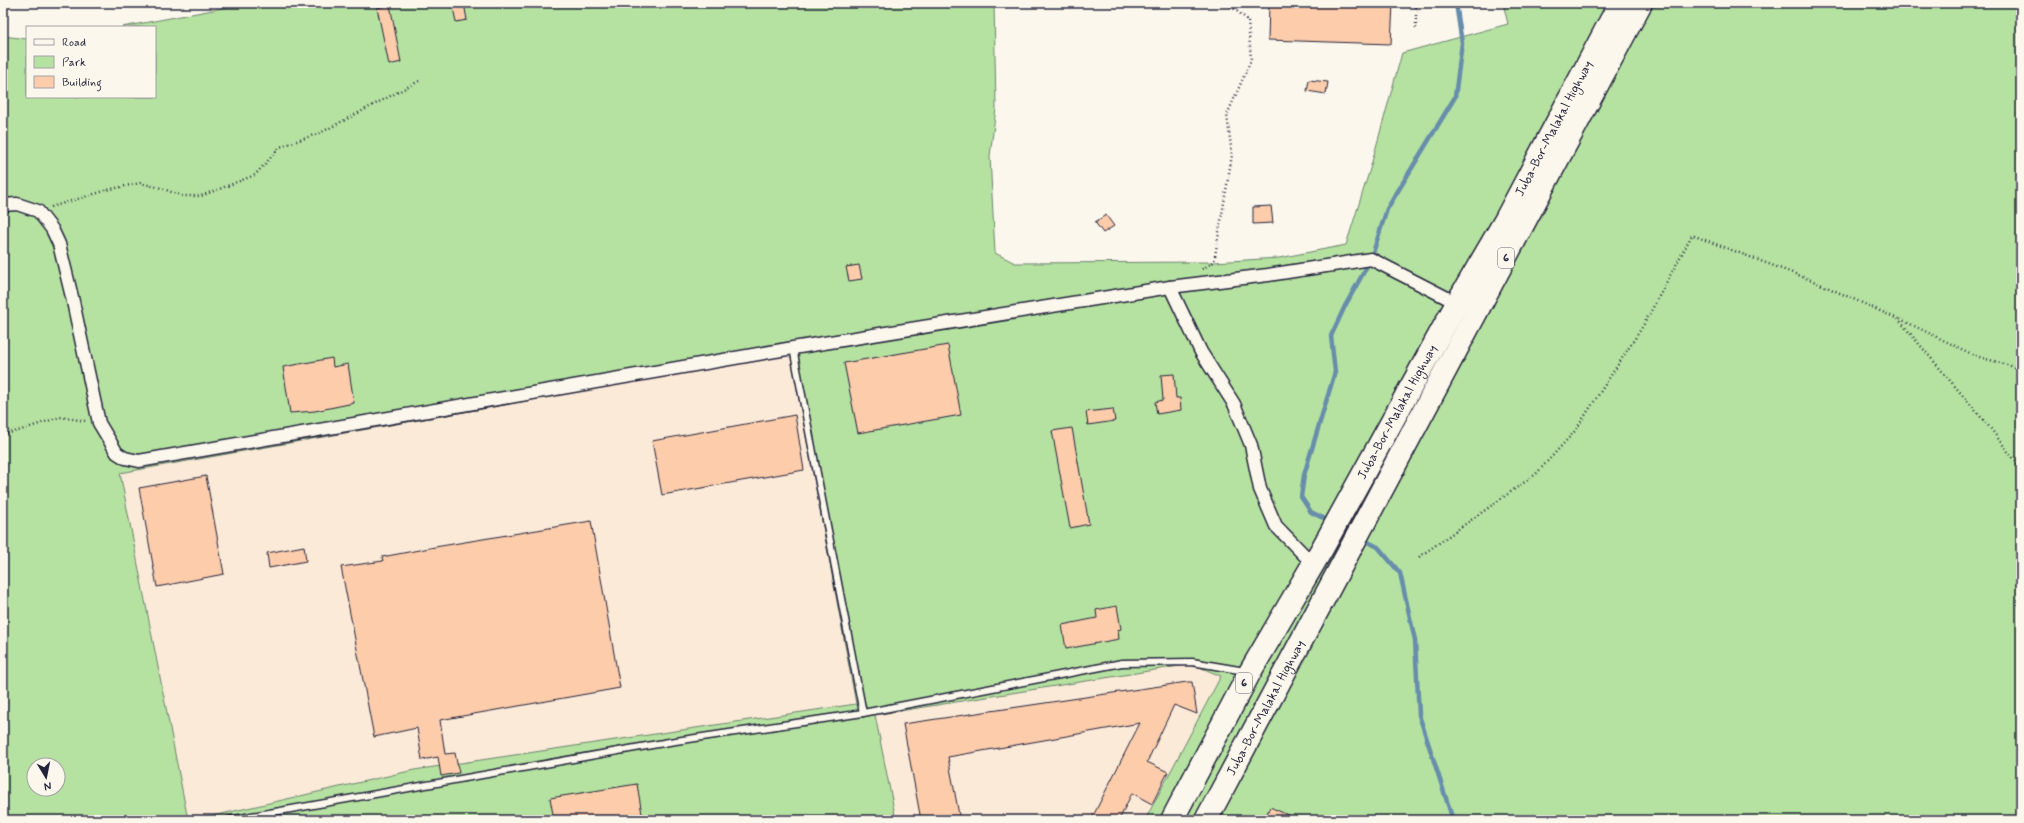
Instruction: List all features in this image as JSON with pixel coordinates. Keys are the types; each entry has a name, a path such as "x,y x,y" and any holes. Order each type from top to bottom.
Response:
{"highway":[{"name":"Juba-Bor-Malakal Highway","path":"1172,820 1250,672 1317,556 1457,303 1506,219 1620,3"},
{"name":"Juba-Bor-Malakal Highway","path":"1206,820 1368,513 1399,458 1641,3"}],"street":[{"path":"3,205 17,204 38,211 52,229 59,244 99,423 117,453 125,458 140,461 794,348 1170,287 1268,275 1371,259 1457,303"},
{"path":"1170,287 1201,352 1234,404 1251,445 1260,489 1276,526 1317,556"}],"lane":[{"path":"794,348 863,713"},
{"path":"229,820 669,742 863,713 1122,663 1192,662 1250,672"}],"path":[{"path":"1195,273 1214,262 1232,155 1227,115 1251,60 1248,20 1227,3"},
{"path":"1416,3 1416,30"},
{"path":"38,211 111,189 140,183 161,188 182,196 201,196 255,174 280,147 322,132 419,81"},
{"path":"1419,557 1536,474 1575,431 1643,326 1692,235 1811,280 1976,356 2021,369"},
{"path":"1898,319 1981,417 2021,469"},
{"path":"3,434 18,431 60,417 99,423"}],"shaded area":[{"path":"791,354 856,704 414,770 195,820 188,820 120,473"},
{"path":"1192,664 1221,676 1145,820 896,820 875,715"}],"green space":[{"path":"250,3 994,3 996,108 990,156 995,253 1015,263 1214,262 1279,258 1346,245 1370,169 1402,53 1508,24 1503,3 2021,3 2021,820 1145,820 1221,676 1192,664 875,715 896,820 195,820 414,770 856,704 791,354 120,473 188,820 3,820 3,36 26,39 26,98 156,98 156,26 127,26"}],"building":[{"path":"452,3 464,3 467,20 456,22"},
{"path":"1269,3 1393,3 1391,44 1268,40"},
{"path":"390,5 401,62 389,65 377,8"},
{"path":"1309,80 1328,82 1326,94 1307,91"},
{"path":"1271,206 1273,223 1253,224 1253,207"},
{"path":"1106,215 1114,226 1103,233 1095,222"},
{"path":"859,265 862,279 849,281 846,267"},
{"path":"948,345 961,415 858,433 844,363"},
{"path":"332,358 333,367 348,364 354,403 315,411 290,413 283,367"},
{"path":"1174,374 1176,398 1180,398 1181,410 1157,414 1155,402 1163,400 1161,375"},
{"path":"1113,409 1115,421 1088,425 1086,412"},
{"path":"795,415 804,470 662,495 652,441"},
{"path":"1072,428 1089,524 1070,528 1052,431"},
{"path":"206,476 224,574 157,587 139,488"},
{"path":"591,521 620,688 440,720 445,754 455,753 459,773 441,776 438,757 422,760 417,728 374,737 341,567 383,561 382,557 435,547"},
{"path":"304,546 306,561 269,568 267,553"},
{"path":"1117,606 1121,629 1118,630 1119,639 1066,649 1062,625 1097,618 1096,610"},
{"path":"1192,682 1197,714 1174,705 1147,762 1168,772 1152,804 1132,793 1119,820 1091,820 1140,723 948,757 960,820 921,820 903,724"},
{"path":"637,784 643,820 554,820 550,798"},
{"path":"1270,807 1299,820 1264,820"}],"waterway":[{"path":"1331,522 1311,512 1301,497 1304,475 1335,372 1331,336 1345,306 1371,259 1387,209 1455,97 1462,43 1456,3"},
{"path":"1362,539 1378,547 1400,573 1415,640 1419,715 1453,820"}]}
